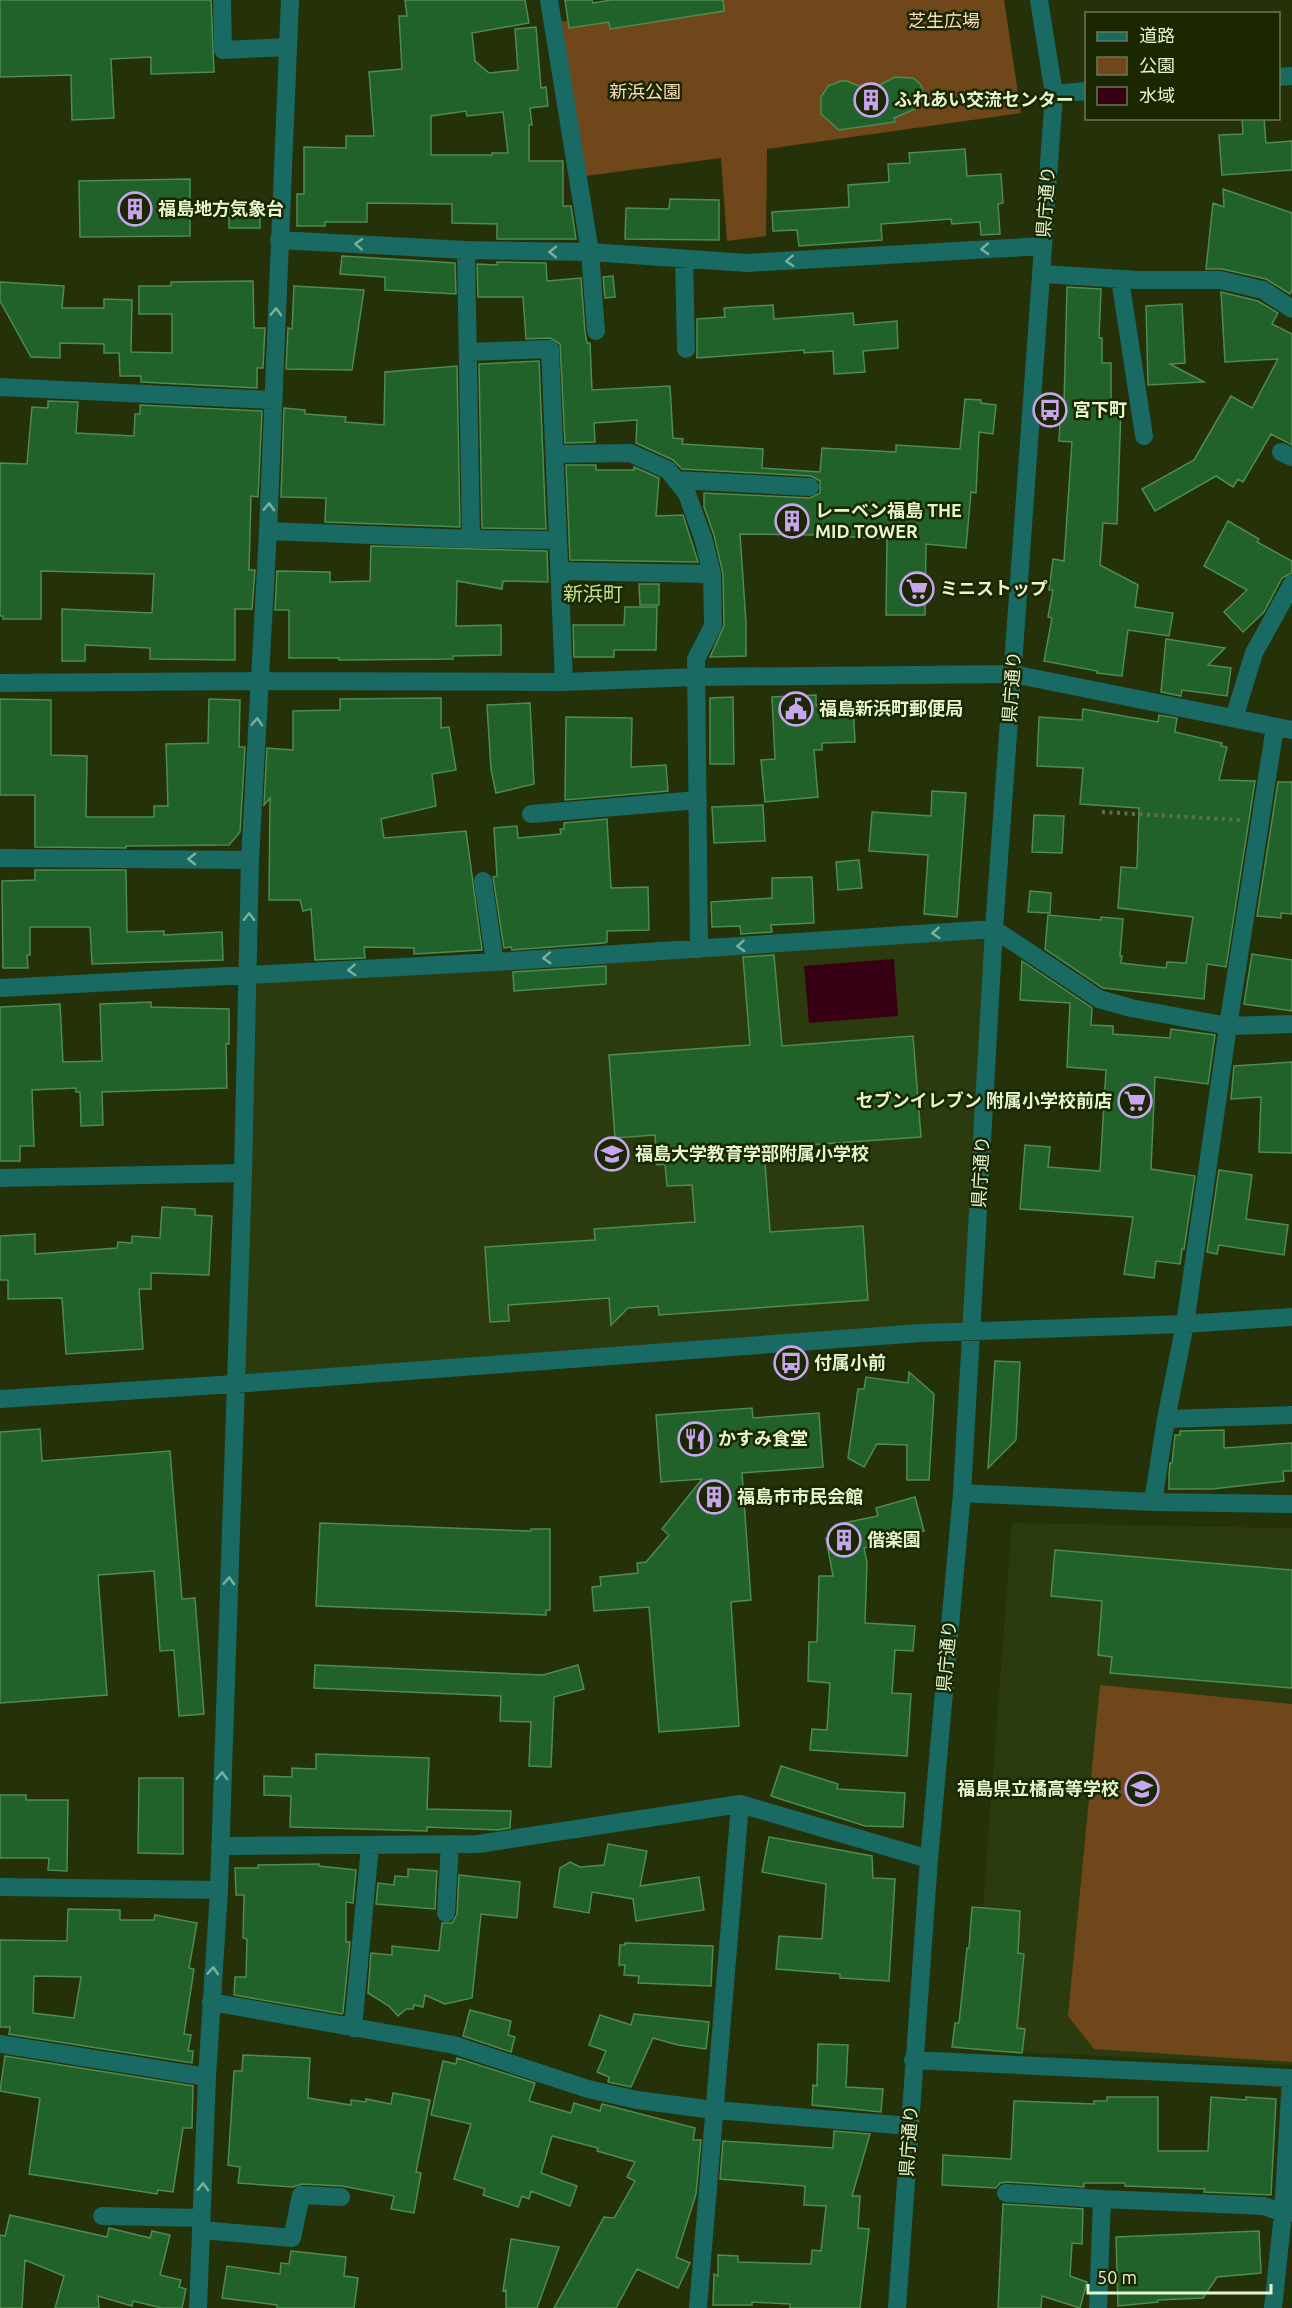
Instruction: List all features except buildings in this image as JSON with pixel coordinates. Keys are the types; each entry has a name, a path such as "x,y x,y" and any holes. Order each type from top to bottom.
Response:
{"street":[{"path":"222,0 223,50 288,47"},
{"path":"198,2308 207,2077 219,1890 243,1173 250,860 268,531 290,0"},
{"path":"549,0 590,252 596,331"},
{"name":"県庁通り","path":"897,2308 929,1859 962,1493 994,929 1043,274 1054,94 1039,0"},
{"path":"1054,94 1085,91"},
{"path":"279,240 466,250 590,252 747,263 1043,246"},
{"path":"466,250 471,539"},
{"path":"684,259 686,349"},
{"path":"1043,274 1120,279 1221,280 1263,290 1292,309"},
{"path":"1120,279 1144,436"},
{"path":"468,352 550,349 564,682"},
{"path":"0,387 272,400"},
{"path":"555,454 630,453 668,470 687,494 703,538 712,574 713,626 696,659 699,949"},
{"path":"675,480 810,487"},
{"path":"268,531 558,540"},
{"path":"559,571 712,574"},
{"path":"1234,718 1254,653 1292,584"},
{"path":"0,683 564,682 696,677 1013,674 1284,729 1260,821 1185,1324 1166,1419 1153,1502"},
{"path":"531,814 698,800"},
{"path":"0,858 250,860"},
{"path":"483,881 495,962"},
{"path":"0,988 495,962 994,929 1099,999 1131,1008 1228,1026 1292,1024"},
{"path":"0,1178 243,1173"},
{"path":"0,1399 235,1384 921,1333 1185,1324 1292,1317"},
{"path":"1166,1419 1292,1415"},
{"path":"962,1493 1153,1502 1292,1504"},
{"path":"220,1846 477,1844 740,1804 929,1859"},
{"path":"698,2308 740,1804"},
{"path":"446,1913 450,1844"},
{"path":"353,2028 370,1846"},
{"path":"0,1887 219,1890"},
{"path":"211,2002 454,2045 598,2091 637,2100 714,2110 910,2126"},
{"path":"0,2044 207,2077"},
{"path":"914,2060 1292,2078 1288,2213 1274,2308"},
{"path":"1006,2193 1264,2206 1288,2213"},
{"path":"102,2216 201,2224 292,2238 301,2195 341,2197"},
{"path":"1098,2308 1102,2199"}],"path":[{"path":"1102,812 1260,821"}],"shaded area":[{"name":"福島大学教育学部附属小学校","path":"994,929 972,1332 235,1384 248,976"},
{"name":"福島県立橘高等学校","path":"1012,1523 1292,1528 1292,2065 972,2050"}],"green space":[{"name":"新浜公園","path":"712,0 1004,0 1021,113 767,149 766,236 727,241 721,158 578,177 553,22 713,13"},
{"path":"1100,1685 1292,1704 1292,2062 1094,2049 1068,2016"}],"water":[{"path":"894,959 898,1016 809,1023 804,966"}],"place":[{"name":"ふれあい交流センター","path":"871,100"},
{"name":"福島地方気象台","path":"135,209"},
{"name":"宮下町","path":"1050,410"},
{"name":"レーベン福島 THE MID TOWER","path":"792,521"},
{"name":"ミニストップ","path":"917,589"},
{"name":"福島新浜町郵便局","path":"796,709"},
{"name":"セブンイレブン 附属小学校前店","path":"1135,1101"},
{"name":"福島大学教育学部附属小学校","path":"612,1154"},
{"name":"付属小前","path":"791,1363"},
{"name":"かすみ食堂","path":"695,1439"},
{"name":"福島市市民会館","path":"714,1497"},
{"name":"偕楽園","path":"844,1540"},
{"name":"福島県立橘高等学校","path":"1142,1789"}],"district":[{"name":"新浜町","path":"593,594"}],"park label":[{"name":"芝生広場","path":"944,21"}]}
